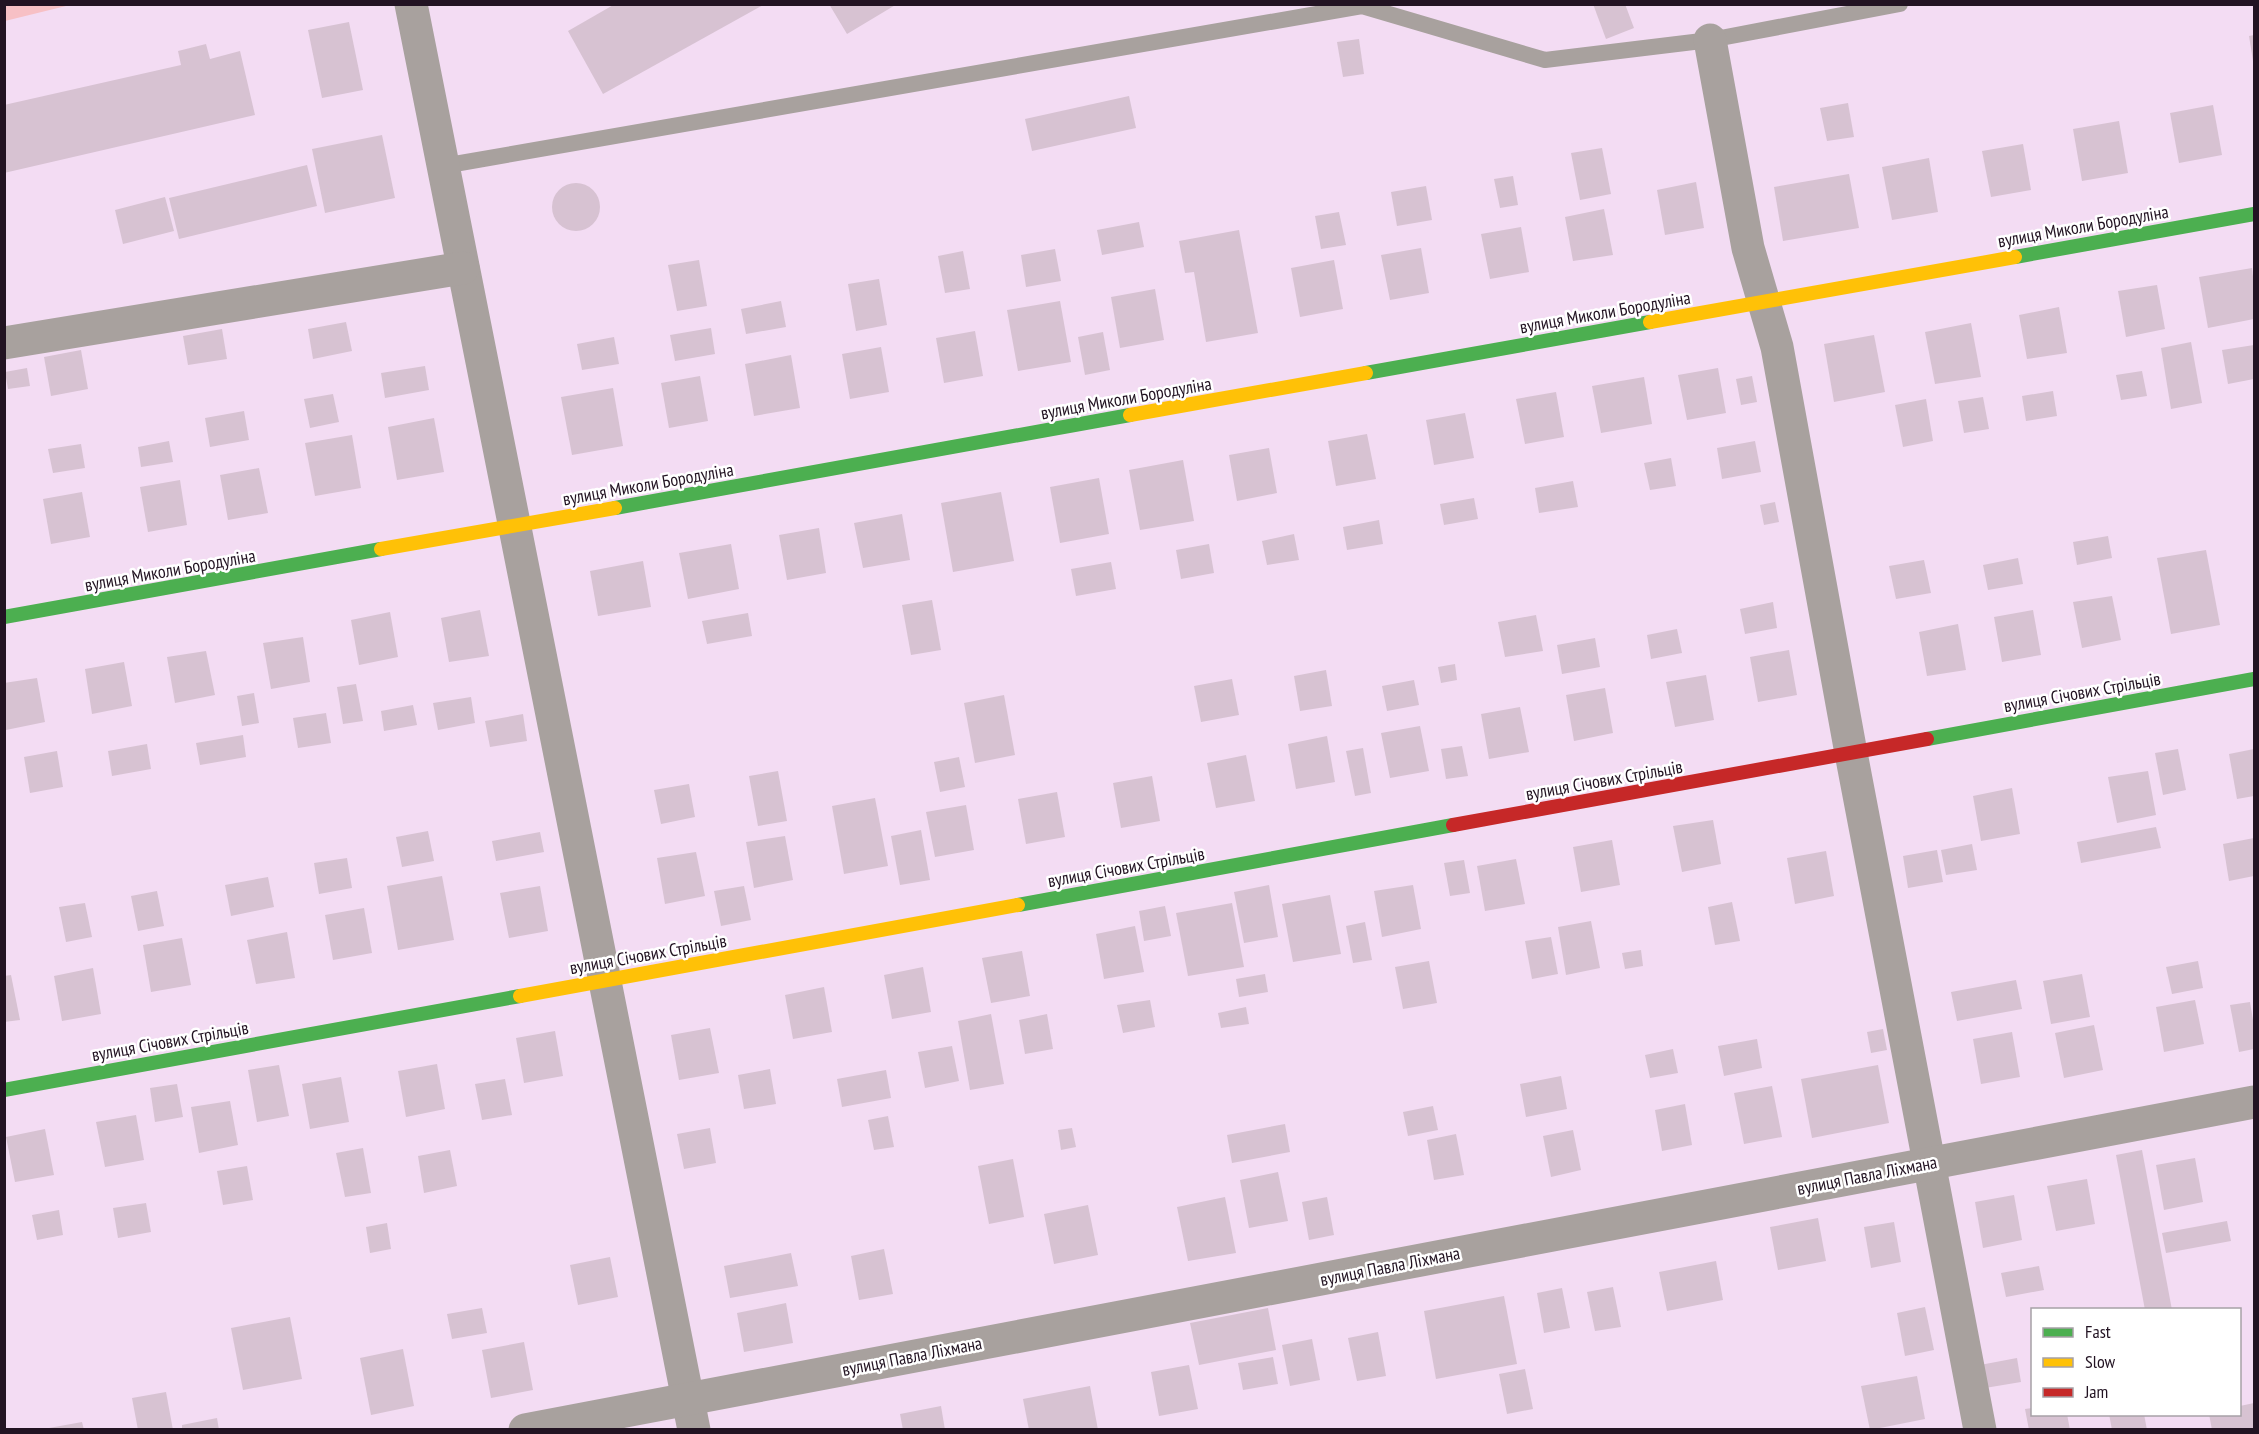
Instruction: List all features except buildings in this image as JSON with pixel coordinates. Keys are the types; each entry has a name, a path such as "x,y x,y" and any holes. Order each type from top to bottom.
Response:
{"street":[{"path":"411,4 691,1414"},
{"path":"1710,40 1748,248 1777,347 1851,753 1980,1430"},
{"name":"вулиця Миколи Бородуліна","path":"4,617 2254,214"},
{"path":"4,343 464,268"},
{"name":"вулиця Січових Стрільців","path":"4,1090 2254,679"},
{"name":"вулиця Павла Ліхмана","path":"525,1430 691,1414 1929,1163 2254,1102"}],"lane":[{"path":"443,166 1362,6 1545,60 1710,40 1900,4"}],"shaded area":[{"path":"5,4 70,4 70,5 5,21"}],"traffic: fast":[{"path":"2015,257 2254,214"},
{"path":"1366,373 1650,322"},
{"path":"615,508 1130,415"},
{"path":"4,617 381,549"},
{"path":"1927,739 2254,679"},
{"path":"1018,905 1453,825"},
{"path":"4,1090 520,996"}],"traffic: slow":[{"path":"1650,322 2015,257"},
{"path":"1130,415 1366,373"},
{"path":"381,549 615,508"},
{"path":"520,996 1018,905"}],"traffic: jam":[{"path":"1453,825 1927,739"}]}
